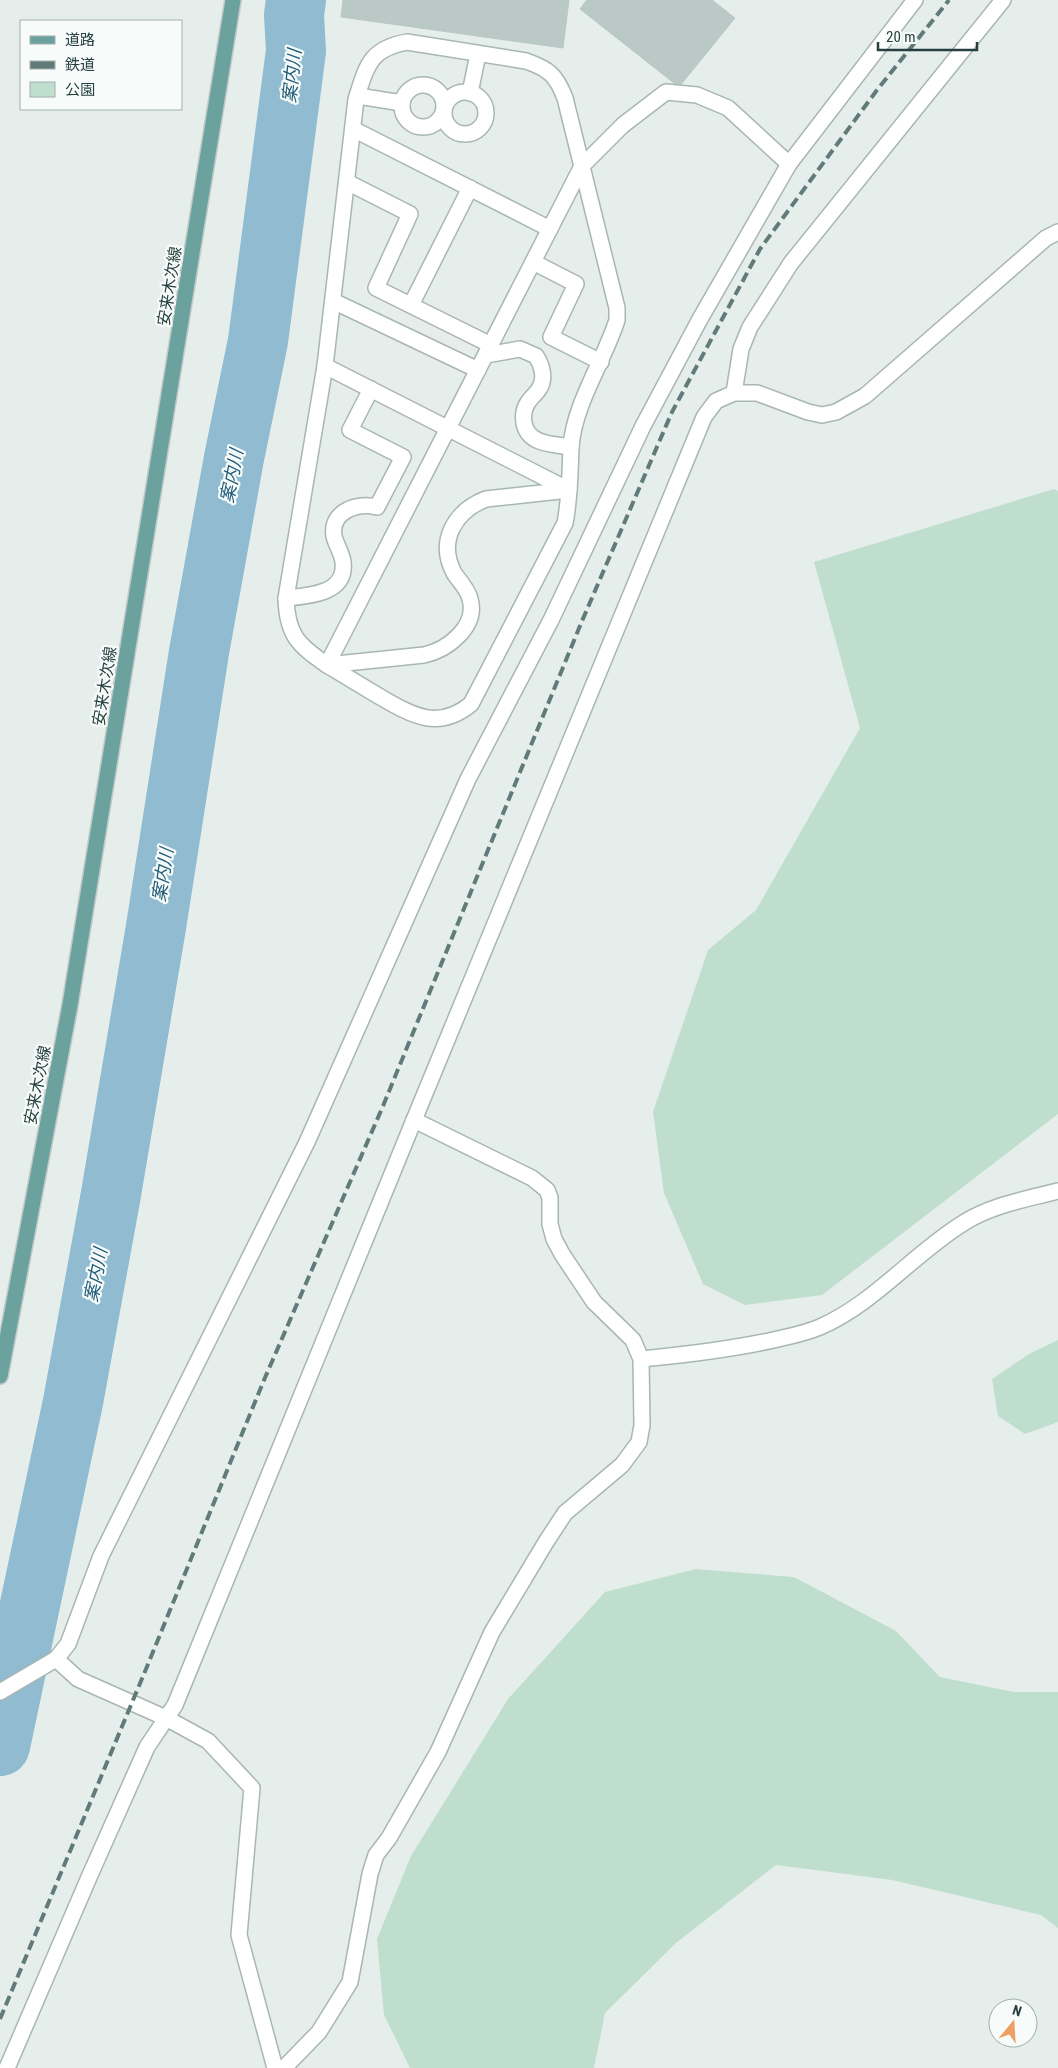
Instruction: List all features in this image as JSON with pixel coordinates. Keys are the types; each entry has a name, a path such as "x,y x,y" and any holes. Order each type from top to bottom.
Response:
{"main road":[{"name":"安来木次線","path":"0,1376 70,1006 233,0"}],"street":[{"path":"734,393 741,349 750,327 791,263 1003,0"},
{"path":"1,1692 52,1662 68,1644 79,1619 101,1556 307,1142 468,780 551,620 648,418 700,318 789,164 906,3"},
{"path":"407,42 478,54 526,61 542,67 553,75 560,85 565,98 617,308 617,320 575,421 565,523 559,537 471,704 464,710 438,719 423,718 408,713 305,650 290,626 286,598 325,366 358,96 368,65 390,45 407,42"},
{"path":"470,93 478,54"},
{"path":"327,665 582,166 623,125 666,92 697,95 728,108 789,164"},
{"path":"358,96 402,102"},
{"path":"353,129 550,229"},
{"path":"347,182 410,214 376,288 411,305 488,350 520,349 536,356 542,370 542,384 540,389 526,404 524,425 531,436 538,441 571,447"},
{"path":"411,305 470,188"},
{"path":"7,2068 147,1747 175,1705 704,417 716,401 734,393 757,393 808,412 822,415 836,412 865,396 1046,238 1058,232"},
{"path":"533,262 576,284 551,337 601,362"},
{"path":"333,301 478,370"},
{"path":"325,366 569,490"},
{"path":"286,598 323,593 340,579 343,572 343,564 334,534 338,519 351,507 368,505 377,507 403,456 350,430 371,390"},
{"path":"327,665 424,655 449,645 462,632 471,608 467,591 449,563 448,541 455,522 469,508 486,499 569,490"},
{"path":"284,2068 319,2032 350,1982 370,1874 376,1855 389,1838 438,1752 492,1632 565,1513 622,1465 639,1442 642,1425 641,1359 632,1340 594,1302 554,1239 550,1224 550,1198 547,1190 532,1178 414,1120"},
{"path":"641,1359 696,1354 745,1346 799,1334 820,1327 858,1306 925,1251 978,1214 1058,1191"},
{"path":"52,1662 78,1679 166,1718 208,1741 252,1788 239,1935 275,2068"}],"green space":[{"path":"1054,489 1058,491 1058,1114 822,1295 745,1305 703,1284 664,1193 653,1112 708,950 756,910 860,728 814,562"},
{"path":"1058,1340 1058,1422 1025,1434 998,1416 992,1379 1029,1354"},
{"path":"696,1569 794,1577 896,1631 940,1677 1014,1692 1058,1692 1058,1928 1041,1915 892,1880 776,1865 676,1943 605,2013 594,2068 410,2068 384,2015 377,1939 411,1856 508,1699 605,1592"}],"building":[{"path":"343,0 569,0 563,48 341,17"},
{"path":"587,0 712,0 735,18 679,87 580,9"}],"waterway":[{"name":"案内川","path":"0,1746 73,1402 111,1194 156,927 199,652 234,458 258,341 296,51 294,15 296,0"}],"railway":[{"path":"0,2019 264,1380 383,1106 582,621 672,412 760,249 877,90 949,0"}]}
